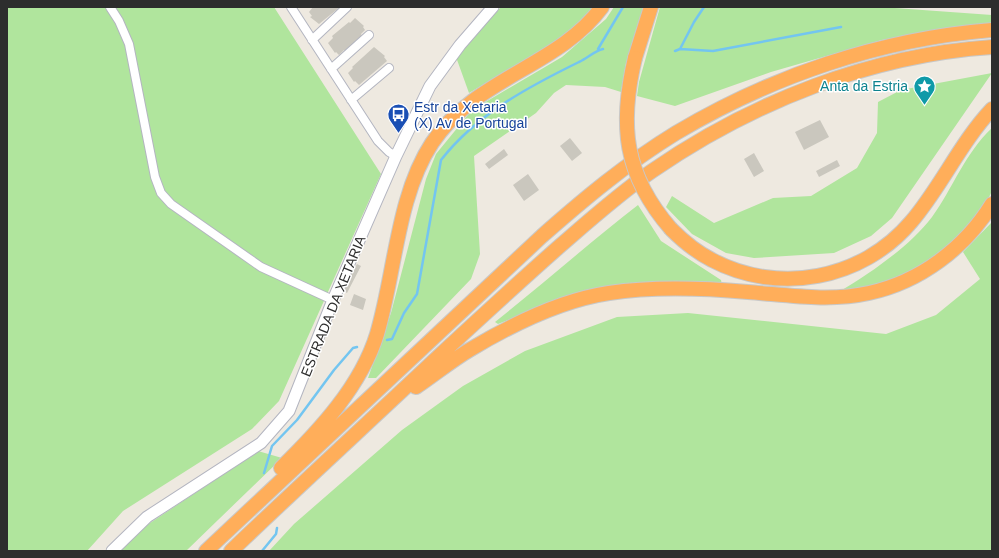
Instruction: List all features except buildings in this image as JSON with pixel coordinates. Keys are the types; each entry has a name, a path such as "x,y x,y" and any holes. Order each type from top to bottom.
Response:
{"highway":[{"path":"219,539 251,497 289,460 324,421 361,370 374,342 383,314 411,188 432,144 452,118 465,106 491,87 563,44 590,22 602,7"},
{"path":"651,7 635,58 626,105 626,121 630,156 635,172 650,203 671,229 697,251 712,260 737,271 760,277 782,279 810,278 842,270 872,256 886,246 911,223 931,196 968,138 992,109"},
{"path":"206,551 542,236 593,192 653,148 734,101 820,66 898,44 963,32 992,30"},
{"path":"231,551 498,301 608,203 653,170 708,135 770,104 835,79 901,61 992,47"},
{"path":"382,410 470,350 498,334 534,316 568,304 608,293 660,288 738,291 809,297 839,297 869,293 899,284 926,271 948,254 980,223 992,204"}],"street":[{"path":"110,7 120,21 129,44 155,177 161,193 171,204 261,267 333,300"},
{"path":"312,40 347,7"},
{"name":"ESTRADA DA XETARIA","path":"112,551 146,517 261,443 275,429 289,411 333,300 396,156 430,86 460,45 493,7"},
{"path":"292,8 381,144 388,152 396,156"},
{"path":"331,69 369,35"},
{"path":"351,100 389,68"}],"green space":[{"path":"7,7 274,7 381,174 279,401 252,429 123,511 87,551 7,551"},
{"path":"501,7 594,7 584,19 554,43 469,93 456,57"},
{"path":"614,7 645,7 626,63 621,92 605,87 566,85 554,93 536,113 474,156 480,254 471,279 376,378 368,378 391,313 426,179 436,154 472,110 562,57 606,19"},
{"path":"660,7 881,7 992,15 992,23 882,40 771,72 675,106 637,96 639,82"},
{"path":"992,73 892,218 871,236 834,253 754,258 726,253 692,234 666,207 672,196 714,223 773,198 811,196 857,168 877,133 878,102 901,90"},
{"path":"992,128 992,191 985,205 960,237 921,267 870,288 842,290 866,275 913,238 940,206 974,148"},
{"path":"638,205 661,241 721,280 722,285 560,300 498,324 495,322 602,234"},
{"path":"992,222 992,551 269,551 294,524 402,430 463,386 525,351 617,317 688,313 886,334 936,315 980,279 963,252"},
{"path":"258,451 282,458 186,551 117,551 135,533"}],"waterway":[{"path":"598,49 623,7"},
{"path":"675,51 680,49 694,22 704,7"},
{"path":"680,49 713,51 841,27"},
{"path":"387,340 392,339 404,313 417,294 441,160 471,129 504,103 541,81 603,49"},
{"path":"264,473 272,446 297,420 334,370 353,348 357,347"},
{"path":"262,551 276,534 277,528"}],"place":[{"name":"Anta da Estria","path":"924,106"},
{"name":"Estr da Xetaria (X) Av de Portugal","path":"398,134"}]}
